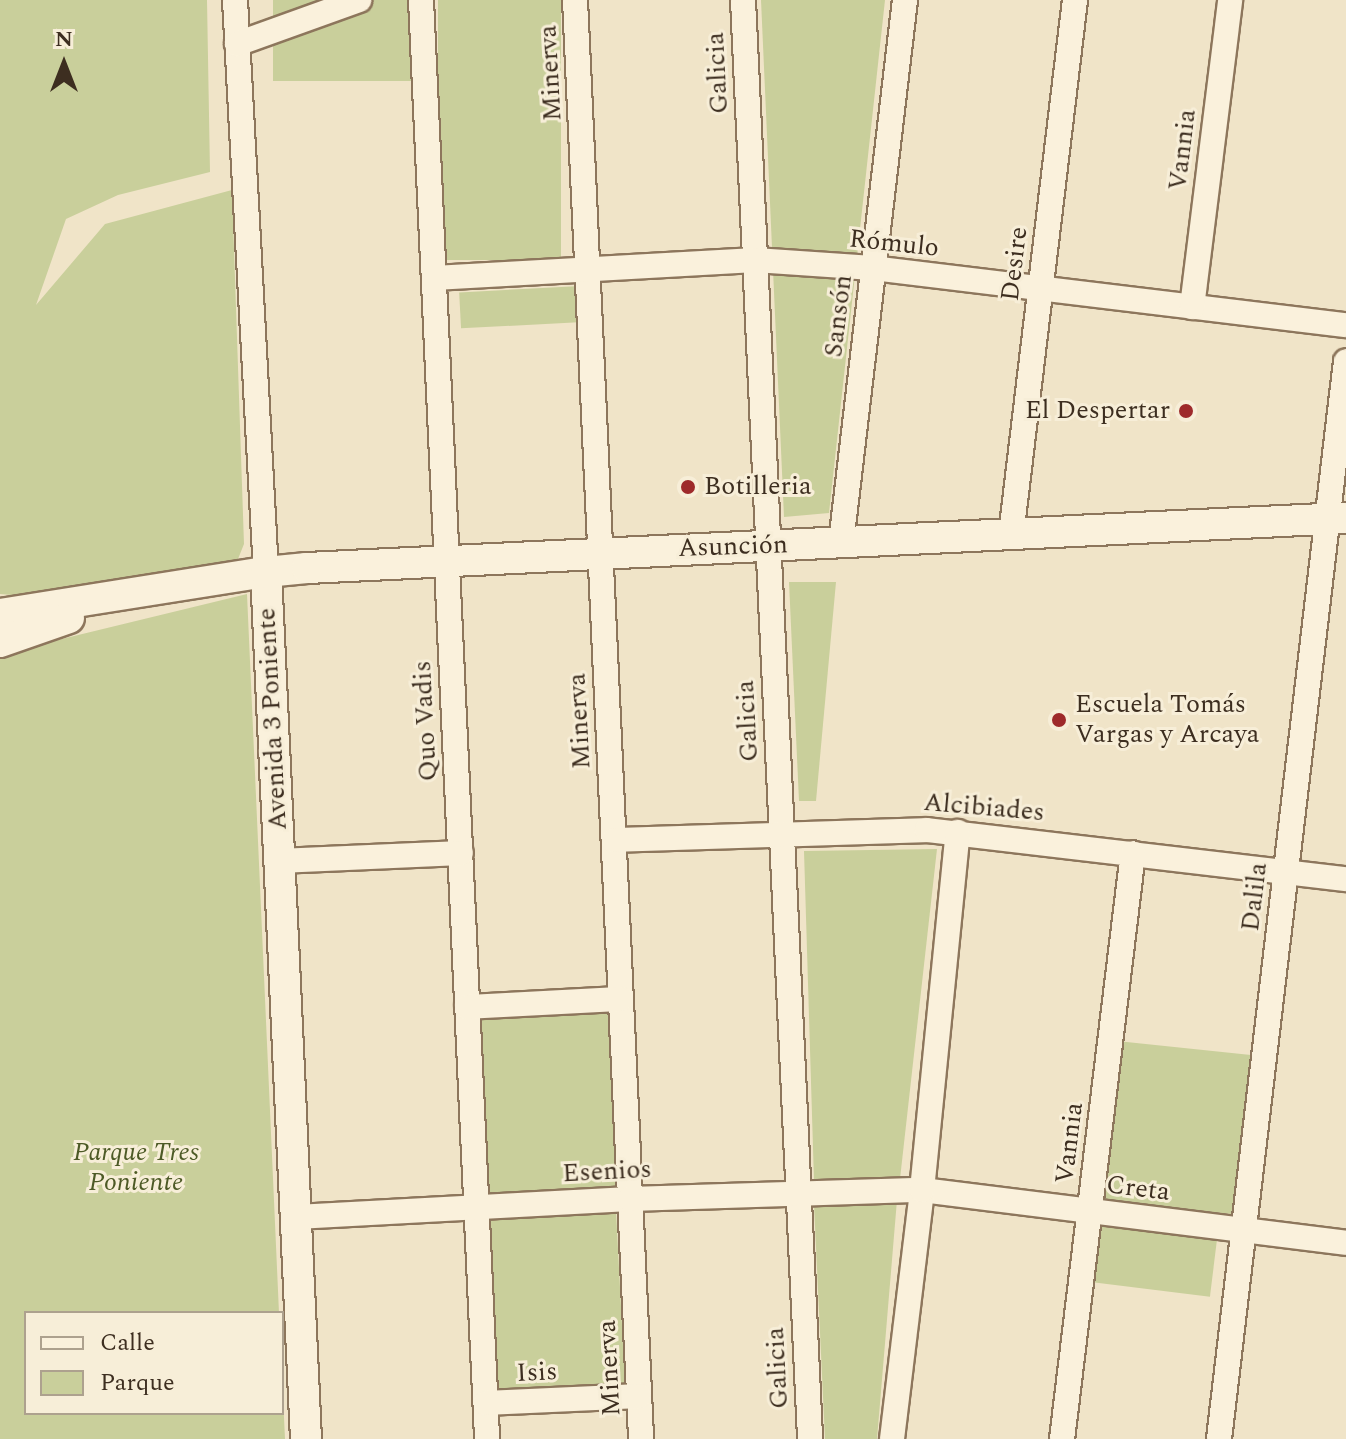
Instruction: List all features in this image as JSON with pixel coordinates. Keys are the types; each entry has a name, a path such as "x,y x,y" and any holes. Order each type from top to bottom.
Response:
{"street":[{"name":"Avenida 3 Poniente","path":"235,0 266,572 306,1439"},
{"path":"237,44 359,0"},
{"name":"Quo Vadis","path":"421,0 487,1439"},
{"name":"Minerva","path":"575,0 641,1439"},
{"name":"Galicia","path":"743,0 810,1439"},
{"name":"Sansón","path":"841,543 905,0"},
{"name":"Desire","path":"1011,535 1075,0"},
{"name":"Vannia","path":"1192,307 1230,0"},
{"name":"Rómulo","path":"434,278 755,260 873,268 1346,325"},
{"name":"Dalila","path":"1219,1439 1286,872 1337,519 1346,361"},
{"name":"Asunción","path":"0,614 266,572 601,553 1337,519"},
{"name":"Asunción","path":"0,642 123,596"},
{"name":"Alcibiades","path":"614,840 887,829 958,832 1346,879"},
{"path":"892,1439 922,1190 958,832"},
{"path":"279,861 461,853"},
{"name":"Vannia","path":"1062,1439 1133,853"},
{"path":"467,1007 621,999"},
{"name":"Esenios","path":"296,1217 630,1199 922,1190"},
{"name":"Creta","path":"922,1190 1346,1243"},
{"name":"Isis","path":"486,1403 639,1396"}],"green space":[{"path":"0,0 207,0 210,172 118,195 66,219 36,305 105,224 232,190 244,544 238,559 223,567 47,598 0,594"},
{"path":"273,0 415,0 415,81 273,81"},
{"path":"438,0 561,0 561,260 438,260"},
{"path":"761,0 885,0 829,513 784,517"},
{"path":"581,286 583,322 461,328 459,292"},
{"path":"789,582 836,582 816,801 799,801"},
{"name":"Parque Tres Poniente","path":"247,594 279,1311 24,1311 24,1415 284,1415 285,1439 0,1439 0,654"},
{"path":"937,849 900,1179 814,1181 804,851"},
{"path":"618,1008 628,1192 488,1199 478,1015"},
{"path":"1117,1041 1253,1055 1237,1214 1100,1200"},
{"path":"897,1200 877,1439 825,1439 814,1205"},
{"path":"616,1211 625,1388 490,1395 481,1218"},
{"path":"1102,1224 1217,1238 1210,1297 1095,1283"}],"place":[{"name":"El Despertar","path":"1186,411"},
{"name":"Botilleria","path":"688,487"},
{"name":"Escuela Tomás Vargas y Arcaya","path":"1059,720"}]}
